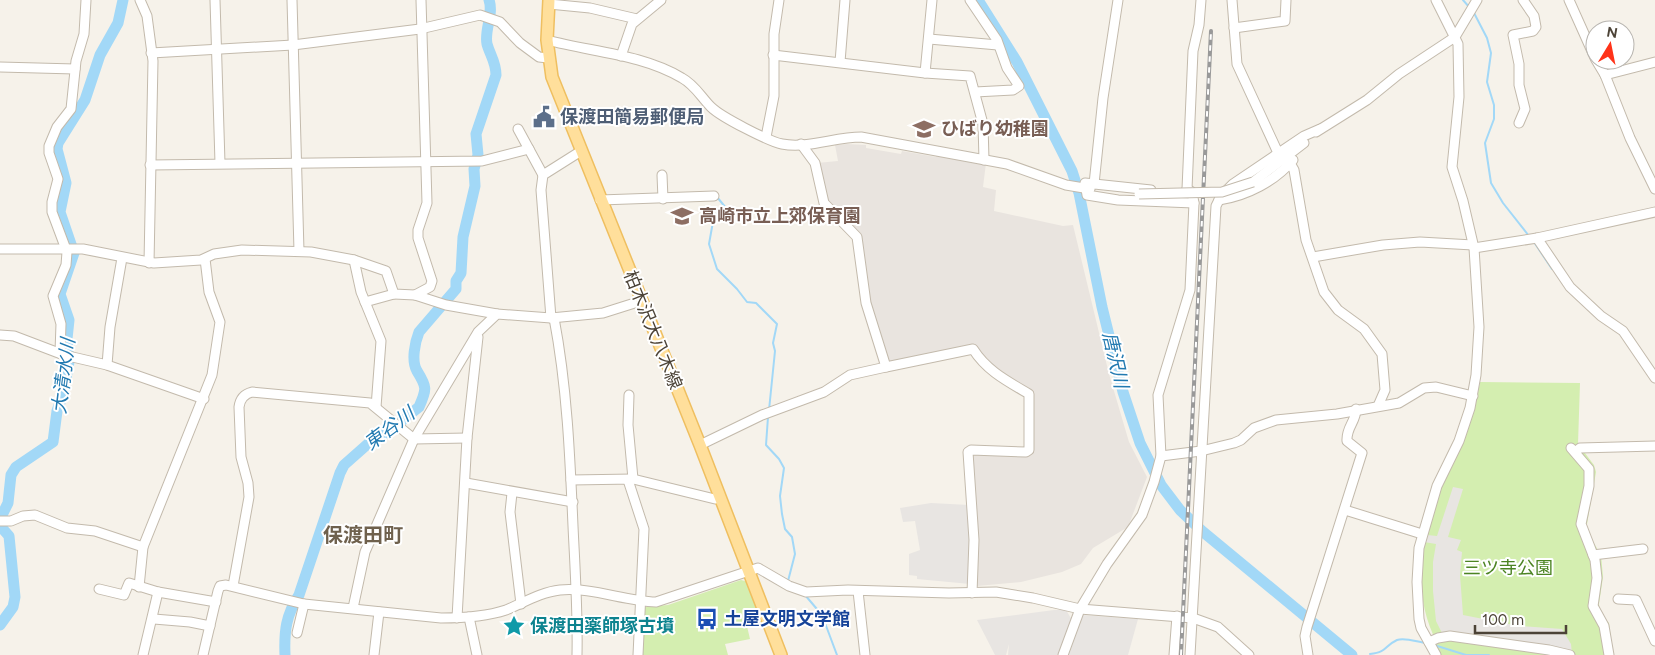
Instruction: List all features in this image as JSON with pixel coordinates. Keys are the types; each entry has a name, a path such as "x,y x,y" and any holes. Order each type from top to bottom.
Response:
{"main road":[{"name":"柏木沢大八木線","path":"549,2 547,40 552,77 700,444 781,655"}],"street":[{"path":"60,352 61,324 53,296 71,249 52,212 52,202 58,180 49,153 49,146 57,127 71,109 75,69 83,42 86,0"},
{"path":"140,0 147,16 152,53 153,115 150,165 149,263"},
{"path":"215,0 220,163"},
{"path":"292,0 299,251"},
{"path":"415,295 430,288 432,281 422,254 418,230 427,203 420,29 421,0"},
{"path":"621,56 628,31 637,19 661,0"},
{"path":"766,138 774,96 773,55 779,0"},
{"path":"840,62 845,0"},
{"path":"925,73 932,0"},
{"path":"970,0 986,22 1007,68 1019,88 975,92"},
{"path":"1118,0 1087,195 1118,200 1194,203"},
{"path":"1187,189 1193,51 1201,0"},
{"path":"1226,0 1230,36 1236,53"},
{"path":"1232,0 1236,64 1244,84 1258,105 1279,155"},
{"path":"1234,28 1285,21 1286,0"},
{"path":"1436,0 1455,37 1459,57 1459,97 1452,167 1474,246 1479,327 1473,396 1466,424 1437,486 1422,534 1418,565 1417,598 1421,628 1436,655"},
{"path":"1190,655 1214,211 1228,188 1279,155 1304,136 1320,129 1367,100 1399,74 1455,37 1477,0"},
{"path":"1519,122 1525,109 1519,85 1519,64 1513,35 1533,31 1536,27 1534,16 1523,0"},
{"path":"1569,0 1585,35"},
{"path":"549,2 590,8 637,19"},
{"path":"152,53 294,45 420,29 485,16 500,22 531,52 539,57 548,58"},
{"path":"929,39 998,45"},
{"path":"547,40 639,60 681,77 694,87 719,113 780,144 800,144 861,137 1020,168 1073,186 1141,190 1187,189 1192,192 1194,203 1190,290 1158,395 1161,456 1158,469 1148,500 1136,524 1106,564 1080,609 1063,655"},
{"path":"773,55 925,73 970,76 982,124 984,160"},
{"path":"1605,75 1655,62"},
{"path":"0,67 75,69"},
{"path":"1602,70 1630,138 1655,189"},
{"path":"518,129 543,175 541,190 552,316 566,389 573,502 577,655"},
{"path":"1087,187 1139,194 1222,192 1253,182 1289,156 1320,129"},
{"path":"1219,200 1248,192 1263,184 1290,163 1320,129"},
{"path":"800,144 814,163 824,203 856,237 866,303 886,367"},
{"path":"150,165 220,163 296,164 426,160 482,161 529,149"},
{"path":"543,175 581,151"},
{"path":"1290,163 1294,170 1306,240 1326,296 1338,310 1364,329 1382,354 1385,390 1378,406"},
{"path":"662,175 664,199"},
{"path":"1242,179 1248,192"},
{"path":"600,200 714,196"},
{"path":"1313,257 1383,245 1420,242 1474,246 1537,238 1655,212"},
{"path":"1537,238 1570,287 1602,316 1623,331 1655,378"},
{"path":"0,249 71,249 149,263 177,263 205,258 214,254 242,250 299,251 354,260 386,271 394,294"},
{"path":"107,365 110,327 122,258"},
{"path":"139,587 143,547 204,399 212,375 220,322 209,292 205,258"},
{"path":"354,260 354,267 365,302 381,341 376,407"},
{"path":"365,302 394,294 415,295 446,305 497,314 552,316 602,313 641,301"},
{"path":"353,608 365,552 414,439 478,332 497,314"},
{"path":"457,618 467,438 478,332"},
{"path":"0,335 14,336 60,352 107,365 204,399"},
{"path":"700,444 762,414 824,392 850,375 973,349 982,362 992,371 1029,394 1029,450 1026,452 972,450 968,452 974,540 972,593"},
{"path":"1161,456 1202,452 1241,440 1254,428 1276,420 1399,403 1429,387 1473,396"},
{"path":"233,586 249,497 248,483 240,449 239,407 243,397 252,392 294,394 370,403 398,428 414,439 467,438"},
{"path":"628,395 630,480 644,528 638,655"},
{"path":"1308,655 1305,636 1362,453 1347,441 1346,433 1356,417 1356,409"},
{"path":"1609,655 1604,626 1593,606 1597,578 1593,555 1581,524 1589,486 1589,470 1573,450 1580,448 1655,446"},
{"path":"571,480 630,480 715,499 720,497"},
{"path":"466,483 573,502"},
{"path":"512,492 510,512 521,604"},
{"path":"1345,510 1422,534"},
{"path":"3,521 11,522 30,514 67,528 95,532 143,547"},
{"path":"1593,555 1643,549"},
{"path":"203,655 220,586 233,586 298,603 457,618 497,613 546,593 576,589 640,602 667,600 756,568 802,591 996,592 1080,609 1193,618 1218,626 1250,655"},
{"path":"99,589 124,595 129,583 158,592 216,602"},
{"path":"858,591 865,655"},
{"path":"143,655 154,619 158,592"},
{"path":"1618,599 1636,600 1655,641"},
{"path":"297,633 298,603"},
{"path":"374,655 379,612"},
{"path":"1174,655 1177,616"},
{"path":"469,617 477,655"},
{"path":"154,619 210,626"},
{"path":"1429,642 1450,636 1549,650 1570,655"}],"shaded area":[{"path":"835,145 866,145 866,148 901,154 902,151 936,157 937,154 986,163 983,187 996,190 994,211 1063,226 1073,225 1109,374 1129,442 1147,477 1128,527 1093,548 1081,564 1062,572 1021,582 977,586 977,539 970,454 1030,454 1033,396 984,361 974,345 891,362 883,350 868,302 859,236 829,206 817,163 838,161"},
{"path":"1453,487 1463,489 1448,537 1461,540 1457,550 1462,552 1460,575 1463,615 1519,626 1562,629 1571,644 1572,654 1442,633 1436,621 1433,591 1433,562 1436,544 1424,542 1427,535 1437,536"},
{"path":"931,503 969,505 972,540 970,584 917,579 917,576 909,575 909,554 920,550 915,521 903,522 900,508"},
{"path":"1066,610 1072,620 1059,655 1008,655 1009,644 1006,655 995,655 977,620"},
{"path":"1082,615 1138,619 1128,655 1067,655"}],"green space":[{"name":"三ツ寺公園","path":"1480,382 1580,383 1578,444 1594,465 1596,472 1586,530 1601,555 1603,577 1599,604 1600,614 1609,623 1613,655 1438,655 1435,647 1437,643 1423,603 1421,584 1424,544 1442,485 1474,409"},
{"path":"741,580 748,582 763,619 746,622 750,639 725,644 728,655 641,655 645,607 668,605"}],"waterway":[{"name":"大清水川","path":"0,625 13,607 15,597 9,536 2,528 1,517 8,503 11,475 16,467 53,442 57,411 63,394 69,362 67,339 69,320 60,294 74,253 60,212 66,183 57,149 58,143 85,100 100,55 118,23 123,0"},
{"name":"東谷川","path":"285,655 285,638 289,616 299,595 344,465 370,442 389,431 419,407 423,396 425,388 414,362 416,341 419,332 456,289 456,281 461,273 463,237 475,186 474,169 478,155 476,134 496,75 486,39 490,11 489,0"},
{"name":"唐沢川","path":"978,0 1017,62 1072,171 1079,193 1102,307 1123,392 1140,443 1161,485 1180,510 1202,531 1352,655"},
{"path":"1463,0 1470,8"},
{"path":"1473,11 1487,38 1491,53 1487,82 1494,105 1494,119 1485,143 1491,183 1503,203 1529,236"},
{"path":"717,197 726,208 714,216 709,244 717,269 747,302 756,303 777,324 773,343 775,351 769,410"},
{"path":"1534,242 1552,269"},
{"path":"768,417 766,445 779,459 784,468 780,496 782,514 785,529 792,537 795,554 788,581"},
{"path":"805,595 822,615 837,655"},
{"path":"1370,654 1380,652 1400,639 1425,643"},
{"path":"1434,645 1466,655 1489,655"}],"railway":[{"path":"1181,655 1211,31"}],"place":[{"name":"保渡田簡易郵便局","path":"544,117"},
{"name":"ひばり幼稚園","path":"924,129"},
{"name":"高崎市立上郊保育園","path":"682,216"},
{"name":"土屋文明文学館","path":"707,619"},
{"name":"保渡田薬師塚古墳","path":"514,626"}],"district":[{"name":"保渡田町","path":"363,535"}]}
